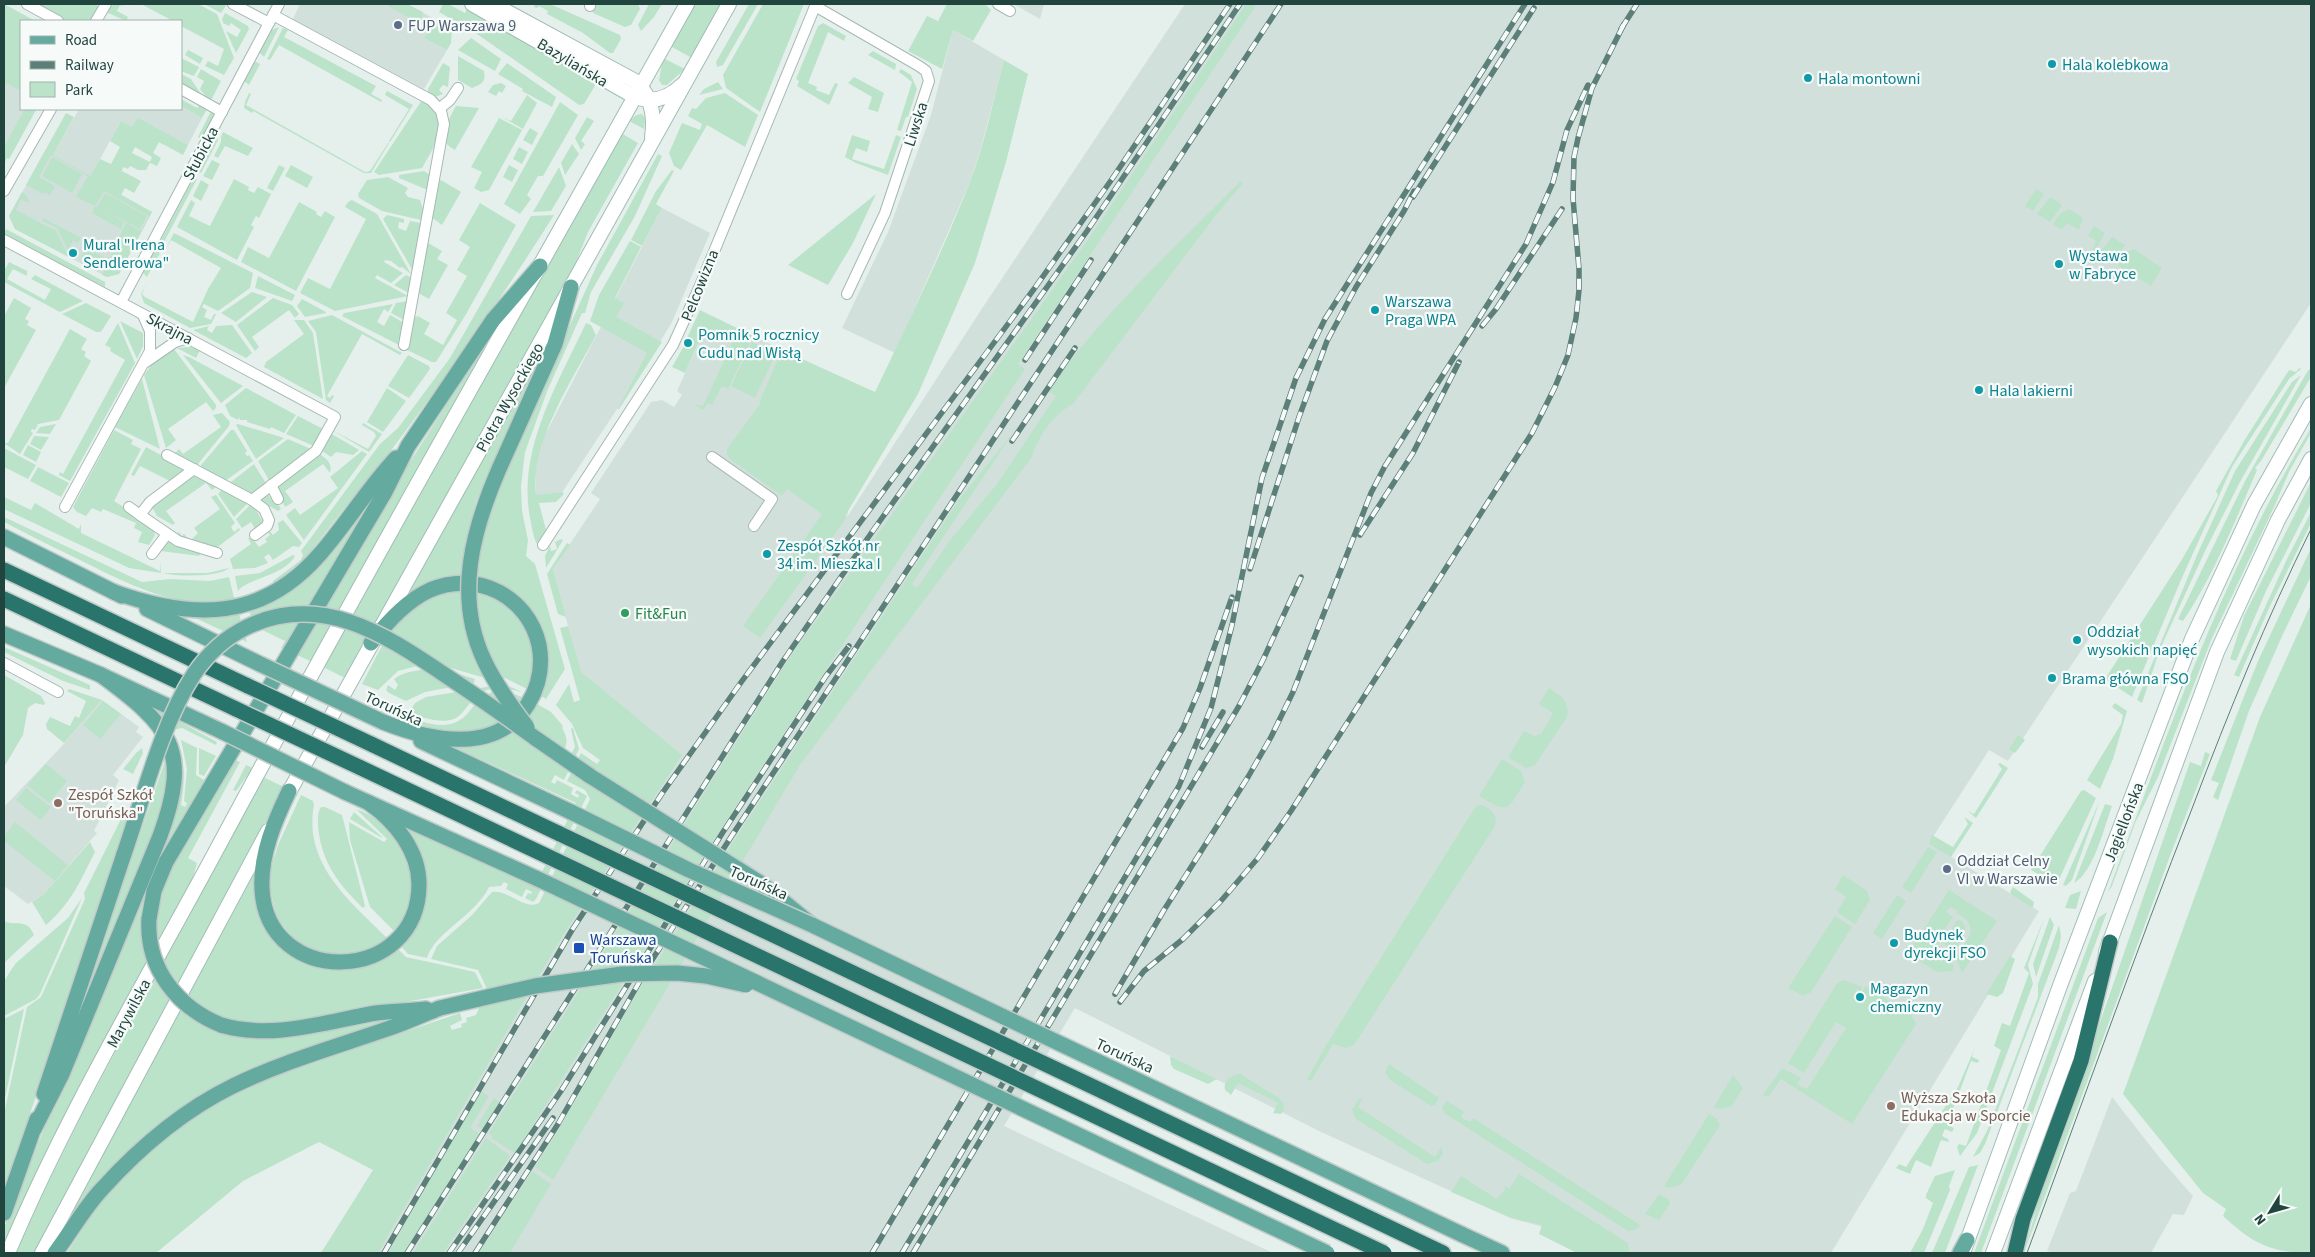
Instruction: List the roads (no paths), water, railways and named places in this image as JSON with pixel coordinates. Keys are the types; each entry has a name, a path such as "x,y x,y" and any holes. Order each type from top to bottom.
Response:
{"highway":[{"path":"4,570 1443,1253"},
{"path":"4,599 1384,1253"},
{"path":"2014,1253 2023,1219 2081,1061 2110,942"}],"main road":[{"name":"Bazyliańska","path":"472,4 638,92 649,101 654,120 650,145"},
{"name":"Bazyliańska","path":"493,4 631,78 638,92"},
{"path":"687,4 540,266 496,316 408,446 385,492 170,855 157,882 149,919 152,952 157,967 168,986 190,1009 221,1025 249,1031 275,1031 378,1013 440,1008 535,986 622,974 664,972 706,976 744,985 812,1009"},
{"name":"Piotra Wysockiego","path":"289,791 729,4"},
{"path":"649,101 671,94 691,74"},
{"name":"Marywilska","path":"8,1253 20,1223 82,1099 256,777 540,266"},
{"path":"535,738 486,664 477,641 470,609 469,580 473,542 484,504 555,344 571,286"},
{"name":"Jagiellońska","path":"1963,1249 2064,975 2192,639 2254,505 2311,404"},
{"path":"114,592 165,607 207,611 236,608 268,596 289,584 310,565 375,481 408,446"},
{"name":"Jagiellońska","path":"1993,1253 2217,652 2278,520 2311,460"},
{"name":"Toruńska","path":"4,537 260,664 689,870 812,925 1502,1253"},
{"path":"371,643 404,608 430,590 462,582 487,586 504,594 518,604 532,626 539,644 541,662 539,677 532,697 521,714 507,727 487,736 470,740 428,736 383,722"},
{"path":"4,1213 34,1129 50,1071 167,729 186,688 216,648 234,634 263,620 297,614 316,614 333,616 368,628 419,657 604,785 754,879 812,925"},
{"path":"4,634 101,675 345,792 538,879 1326,1253"},
{"path":"34,1129 62,1074 160,836 170,808 174,784 172,753 158,722 134,699 101,675"},
{"path":"289,791 269,842 261,882 265,909 276,930 292,946 303,954 329,962 359,961 379,953 396,940 411,920 418,900 419,880 416,865 404,838 386,816 369,803"},
{"path":"42,1253 289,791"},
{"path":"55,1253 91,1202 115,1175 160,1134 194,1110 232,1086 287,1063 390,1028 440,1008"}],"street":[{"path":"27,4 56,20"},
{"path":"233,4 271,19 431,100 440,108 444,124 404,345"},
{"name":"Słubicka","path":"121,302 279,4"},
{"path":"998,4 1010,11"},
{"path":"96,20 102,5"},
{"name":"Liwska","path":"816,5 919,66 926,71 929,81 885,213 847,294"},
{"name":"Pelcowizna","path":"543,545 673,345 699,288 816,5"},
{"path":"440,108 450,100 458,88"},
{"path":"182,90 222,112"},
{"path":"4,192 50,110"},
{"name":"Skrajna","path":"4,240 336,417 316,451 271,486"},
{"path":"65,507 150,351 152,340 149,326 141,313"},
{"path":"144,363 175,342 188,338"},
{"path":"167,455 252,500 264,510 269,520 267,526 255,535"},
{"path":"712,457 772,499 754,526"},
{"path":"140,515 150,502 194,469"},
{"path":"252,500 271,486 278,499"},
{"path":"129,507 178,541 212,551"},
{"path":"152,554 166,534"},
{"path":"4,663 58,692"}],"tram line":[{"path":"2027,1253 2150,917 2220,735 2263,632 2311,529"}],"railway":[{"path":"384,1253 572,930 663,792 742,681 1034,289 1112,179 1230,4"},
{"path":"407,1253 783,661 872,532 1087,231 1240,4"},
{"path":"475,1253 558,1124 652,960 731,837 1281,4"},
{"path":"902,1253 1179,786 1211,708 1232,625 1262,478 1296,378 1325,319 1525,4"},
{"path":"1621,29 1637,4"},
{"path":"1413,197 1534,8"},
{"path":"1120,1002 1144,971 1183,939 1220,902 1258,858 1291,811 1532,433 1555,387 1568,355 1576,318 1579,269 1573,198 1574,157 1578,138 1592,88 1624,24"},
{"path":"1115,994 1164,910 1271,737 1293,692 1371,493 1385,466 1526,244 1553,182 1567,130 1588,85"},
{"path":"1250,569 1299,417 1327,341 1356,287 1404,211 1414,191"},
{"path":"1482,326 1496,309 1562,209"},
{"path":"1025,360 1091,260"},
{"path":"1012,441 1075,348"},
{"path":"1360,535 1413,453 1459,362"},
{"path":"913,1253 1239,706 1263,660 1301,577"},
{"path":"872,1253 1183,728 1200,688 1232,597"},
{"path":"449,1253 561,1091 723,832 826,676 849,646"},
{"path":"1202,747 1223,712"},
{"path":"458,1253 553,1118"}],"place":[{"name":"FUP Warszawa 9","path":"398,25"},
{"name":"Hala kolebkowa","path":"2052,64"},
{"name":"Hala montowni","path":"1808,78"},
{"name":"Mural \"Irena Sendlerowa\"","path":"73,253"},
{"name":"Wystawa w Fabryce","path":"2059,264"},
{"name":"Warszawa Praga WPA","path":"1375,310"},
{"name":"Pomnik 5 rocznicy Cudu nad Wisłą","path":"688,343"},
{"name":"Hala lakierni","path":"1979,390"},
{"name":"Zespół Szkół nr 34 im. Mieszka I","path":"767,554"},
{"name":"Fit&Fun","path":"625,613"},
{"name":"Oddział wysokich napięć","path":"2077,640"},
{"name":"Brama główna FSO","path":"2052,678"},
{"name":"Zespół Szkół \"Toruńska\"","path":"58,803"},
{"name":"Oddział Celny VI w Warszawie","path":"1947,869"},
{"name":"Budynek dyrekcji FSO","path":"1894,943"},
{"name":"Warszawa Toruńska","path":"579,948"},
{"name":"Magazyn chemiczny","path":"1860,997"},
{"name":"Wyższa Szkoła Edukacja w Sporcie","path":"1891,1106"}]}
